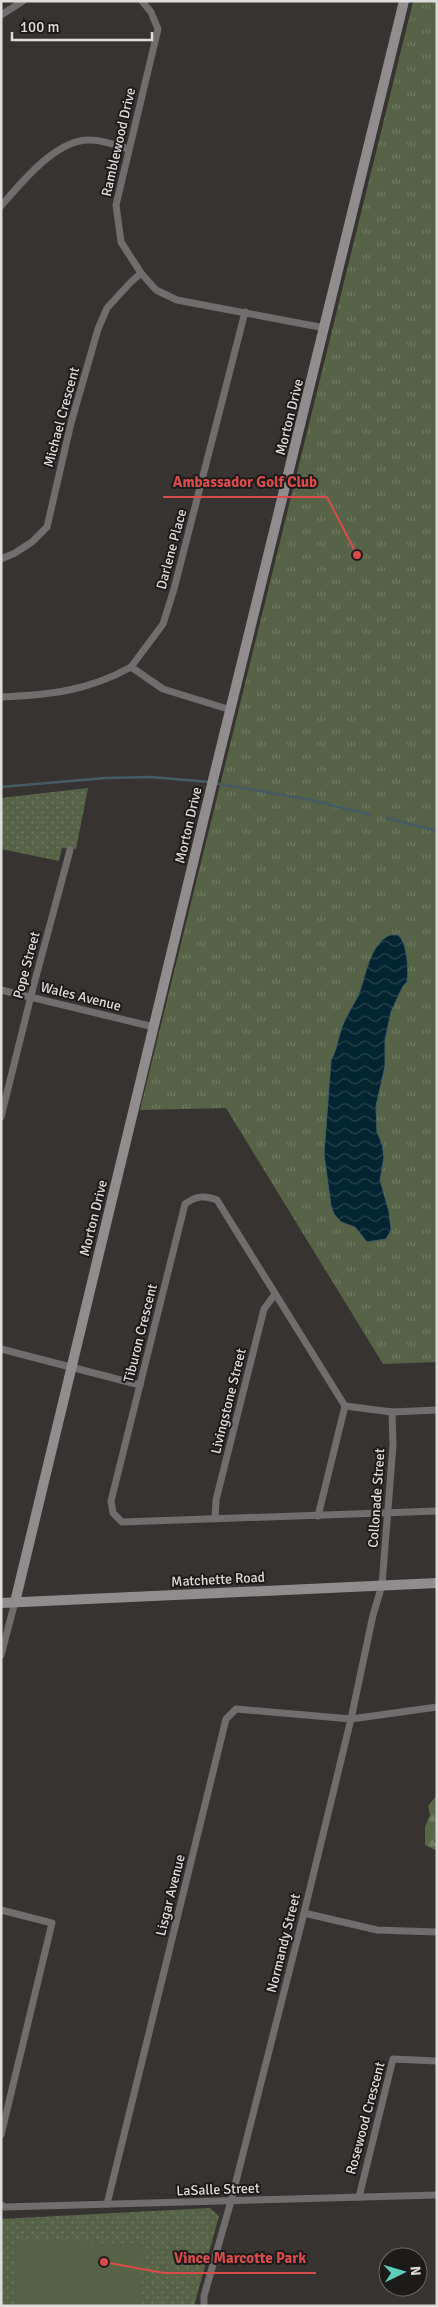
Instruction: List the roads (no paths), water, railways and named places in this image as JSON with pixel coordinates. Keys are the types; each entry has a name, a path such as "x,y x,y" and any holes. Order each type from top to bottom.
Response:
{"street":[{"path":"1,15 23,1"},
{"name":"Ramblewood Drive","path":"142,1 151,12 158,29 116,205 121,242 141,273 156,290 177,300 325,328"},
{"name":"Morton Drive","path":"1,1655 404,1"},
{"path":"1,206 20,184 48,158 68,144 89,140 128,149"},
{"name":"Michael Crescent","path":"1,559 32,542 47,527 71,422 98,329 107,308 141,273"},
{"name":"Darlene Place","path":"131,667 163,624 177,579 245,312"},
{"path":"1,696 64,693 112,678 131,667 163,689 231,710"},
{"name":"Pope Street","path":"1,1117 70,850"},
{"name":"Wales Avenue","path":"1,990 154,1027"},
{"name":"Tiburon Crescent","path":"346,1406 217,1200 206,1196 193,1198 185,1204 111,1501 113,1513 122,1522 437,1511"},
{"name":"Livingstone Street","path":"214,1519 216,1500 264,1309 275,1294"},
{"path":"1,1349 140,1385"},
{"path":"318,1516 346,1406 392,1412 437,1410"},
{"name":"Collonade Street","path":"382,1585 393,1445 392,1412"},
{"name":"Matchette Road","path":"1,1603 437,1583"},
{"name":"Normandy Street","path":"204,2306 204,2296 231,2201 304,1913 351,1719 372,1615 382,1585"},
{"name":"Lisgar Avenue","path":"107,2204 226,1719 236,1709 351,1719 437,1707"},
{"path":"1,1910 52,1922 1,2135"},
{"path":"304,1913 377,1930 437,1932"},
{"name":"Rosewood Crescent","path":"358,2197 393,2059 437,2061"},
{"name":"LaSalle Street","path":"1,2205 5,2207 437,2195"}],"water":[{"path":"390,935 398,935 401,938 407,956 408,970 407,982 403,986 391,1012 385,1040 385,1066 376,1106 377,1132 382,1144 384,1157 380,1180 389,1212 391,1230 386,1239 367,1242 355,1227 341,1222 334,1214 331,1206 324,1154 331,1060 344,1023 358,996 373,953 383,939"}],"waterway":[{"path":"1,787 105,778 151,777 209,782"},
{"path":"214,783 306,799 371,815"},
{"path":"386,818 437,831"}],"place":[{"name":"Ambassador Golf Club","path":"357,555"},
{"name":"Vince Marcotte Park","path":"104,2262"}]}
